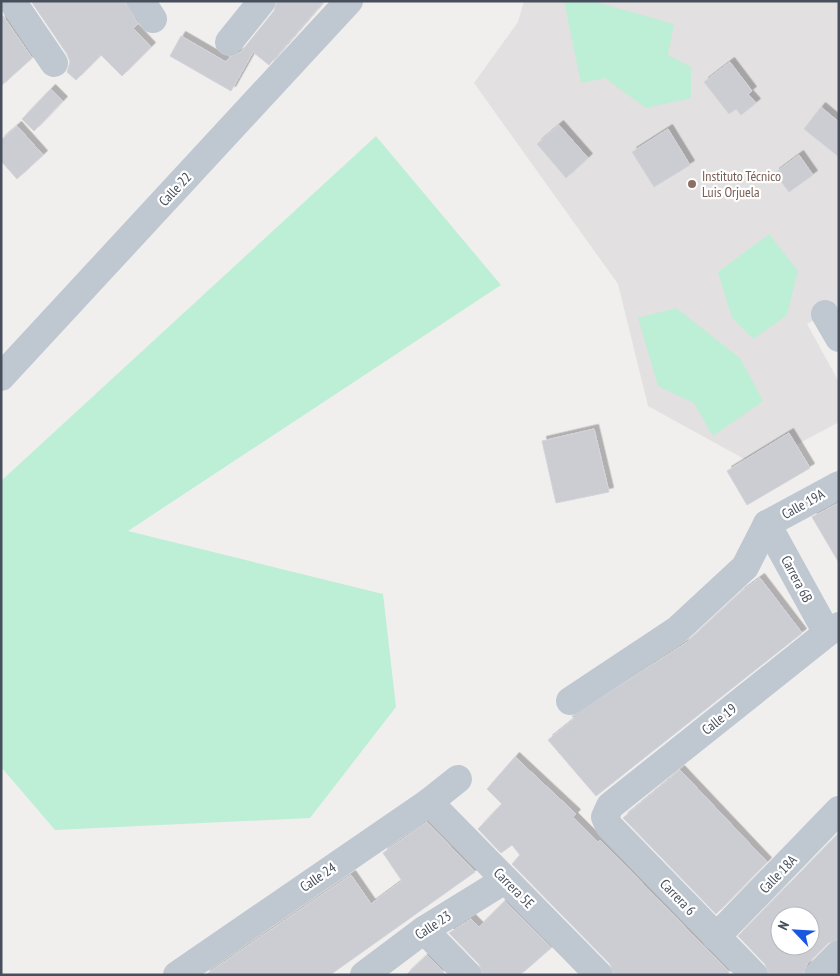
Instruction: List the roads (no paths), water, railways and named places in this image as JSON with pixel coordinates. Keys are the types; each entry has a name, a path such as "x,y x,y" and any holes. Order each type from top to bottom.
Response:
{"street":[{"path":"12,1 54,63"},
{"path":"229,42 262,1"},
{"name":"Calle 22","path":"1,377 350,1"},
{"path":"825,314 839,338"},
{"name":"Calle 19A","path":"767,524 839,485"},
{"path":"570,701 677,630 745,567 767,524"},
{"name":"Carrera 6B","path":"767,524 833,630"},
{"name":"Calle 19","path":"605,817 610,806 833,630"},
{"name":"Calle 24","path":"177,975 429,802 458,779"},
{"name":"Carrera 5E","path":"429,802 599,975"},
{"name":"Calle 18A","path":"716,938 839,810"},
{"name":"Carrera 6","path":"605,817 608,826 754,975"},
{"name":"Calle 23","path":"364,975 424,930 505,880"},
{"path":"424,930 468,975"},
{"path":"818,975 839,954"}],"place":[{"name":"Instituto Técnico Luis Orjuela","path":"692,184"}]}
